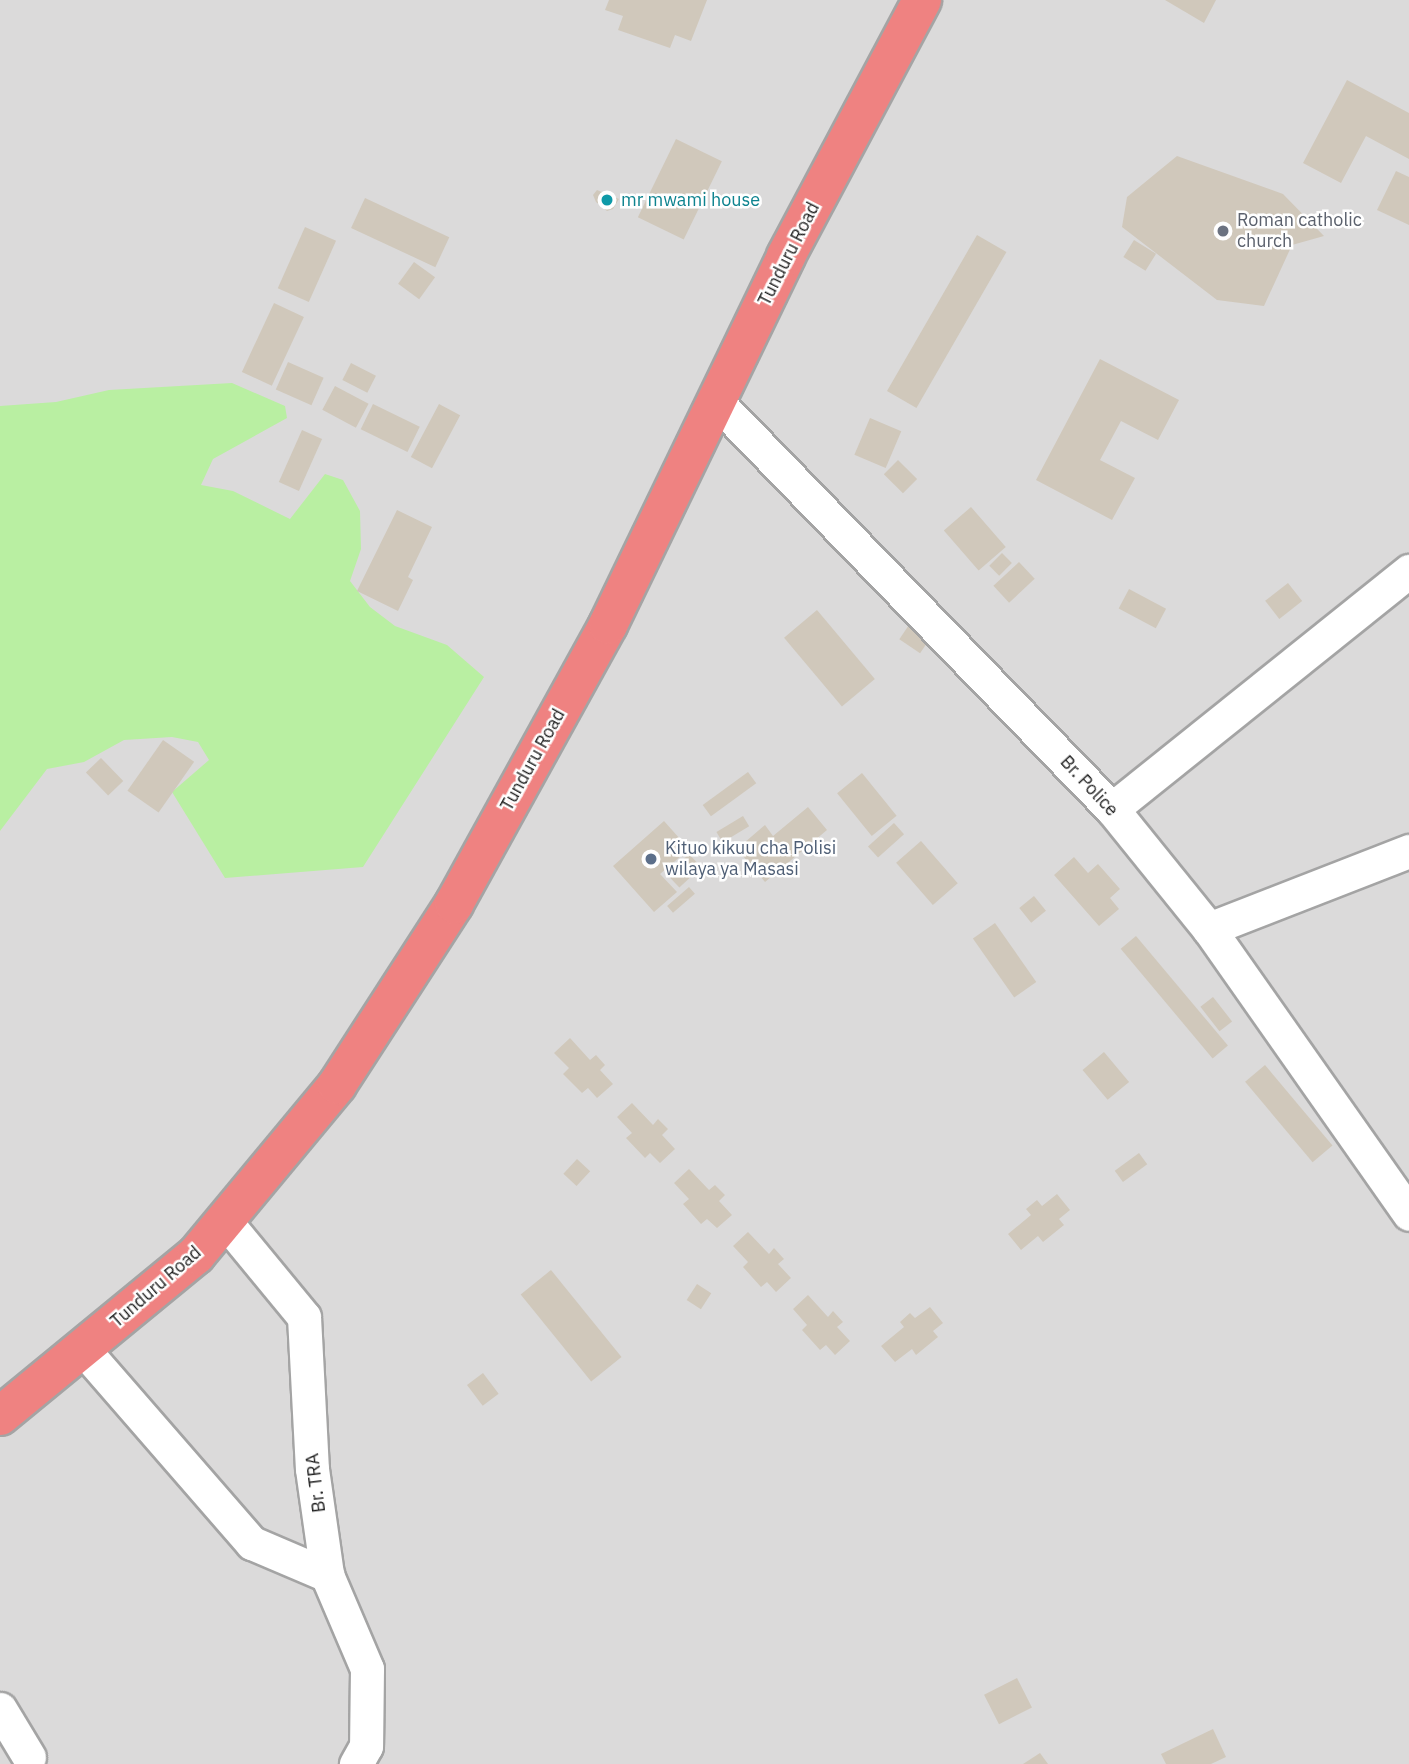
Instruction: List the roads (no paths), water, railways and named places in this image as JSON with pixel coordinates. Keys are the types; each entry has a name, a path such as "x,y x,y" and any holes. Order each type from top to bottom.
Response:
{"highway":[{"name":"Tunduru Road","path":"0,1416 196,1255 337,1085 454,904 608,625 786,256 922,0"}],"street":[{"name":"Br. Police","path":"716,401 1112,809 1209,929 1409,1214"},
{"path":"1112,809 1409,571"},
{"path":"1209,929 1409,851"},
{"name":"Br. TRA","path":"225,1221 304,1317 312,1469 327,1575 367,1669 366,1746 356,1764"},
{"path":"83,1350 252,1543 327,1575"},
{"path":"0,1709 29,1757"}],"place":[{"name":"mr mwami house","path":"607,200"},
{"name":"Roman catholic church","path":"1223,231"},
{"name":"Kituo kikuu cha Polisi wilaya ya Masasi","path":"651,859"}]}
